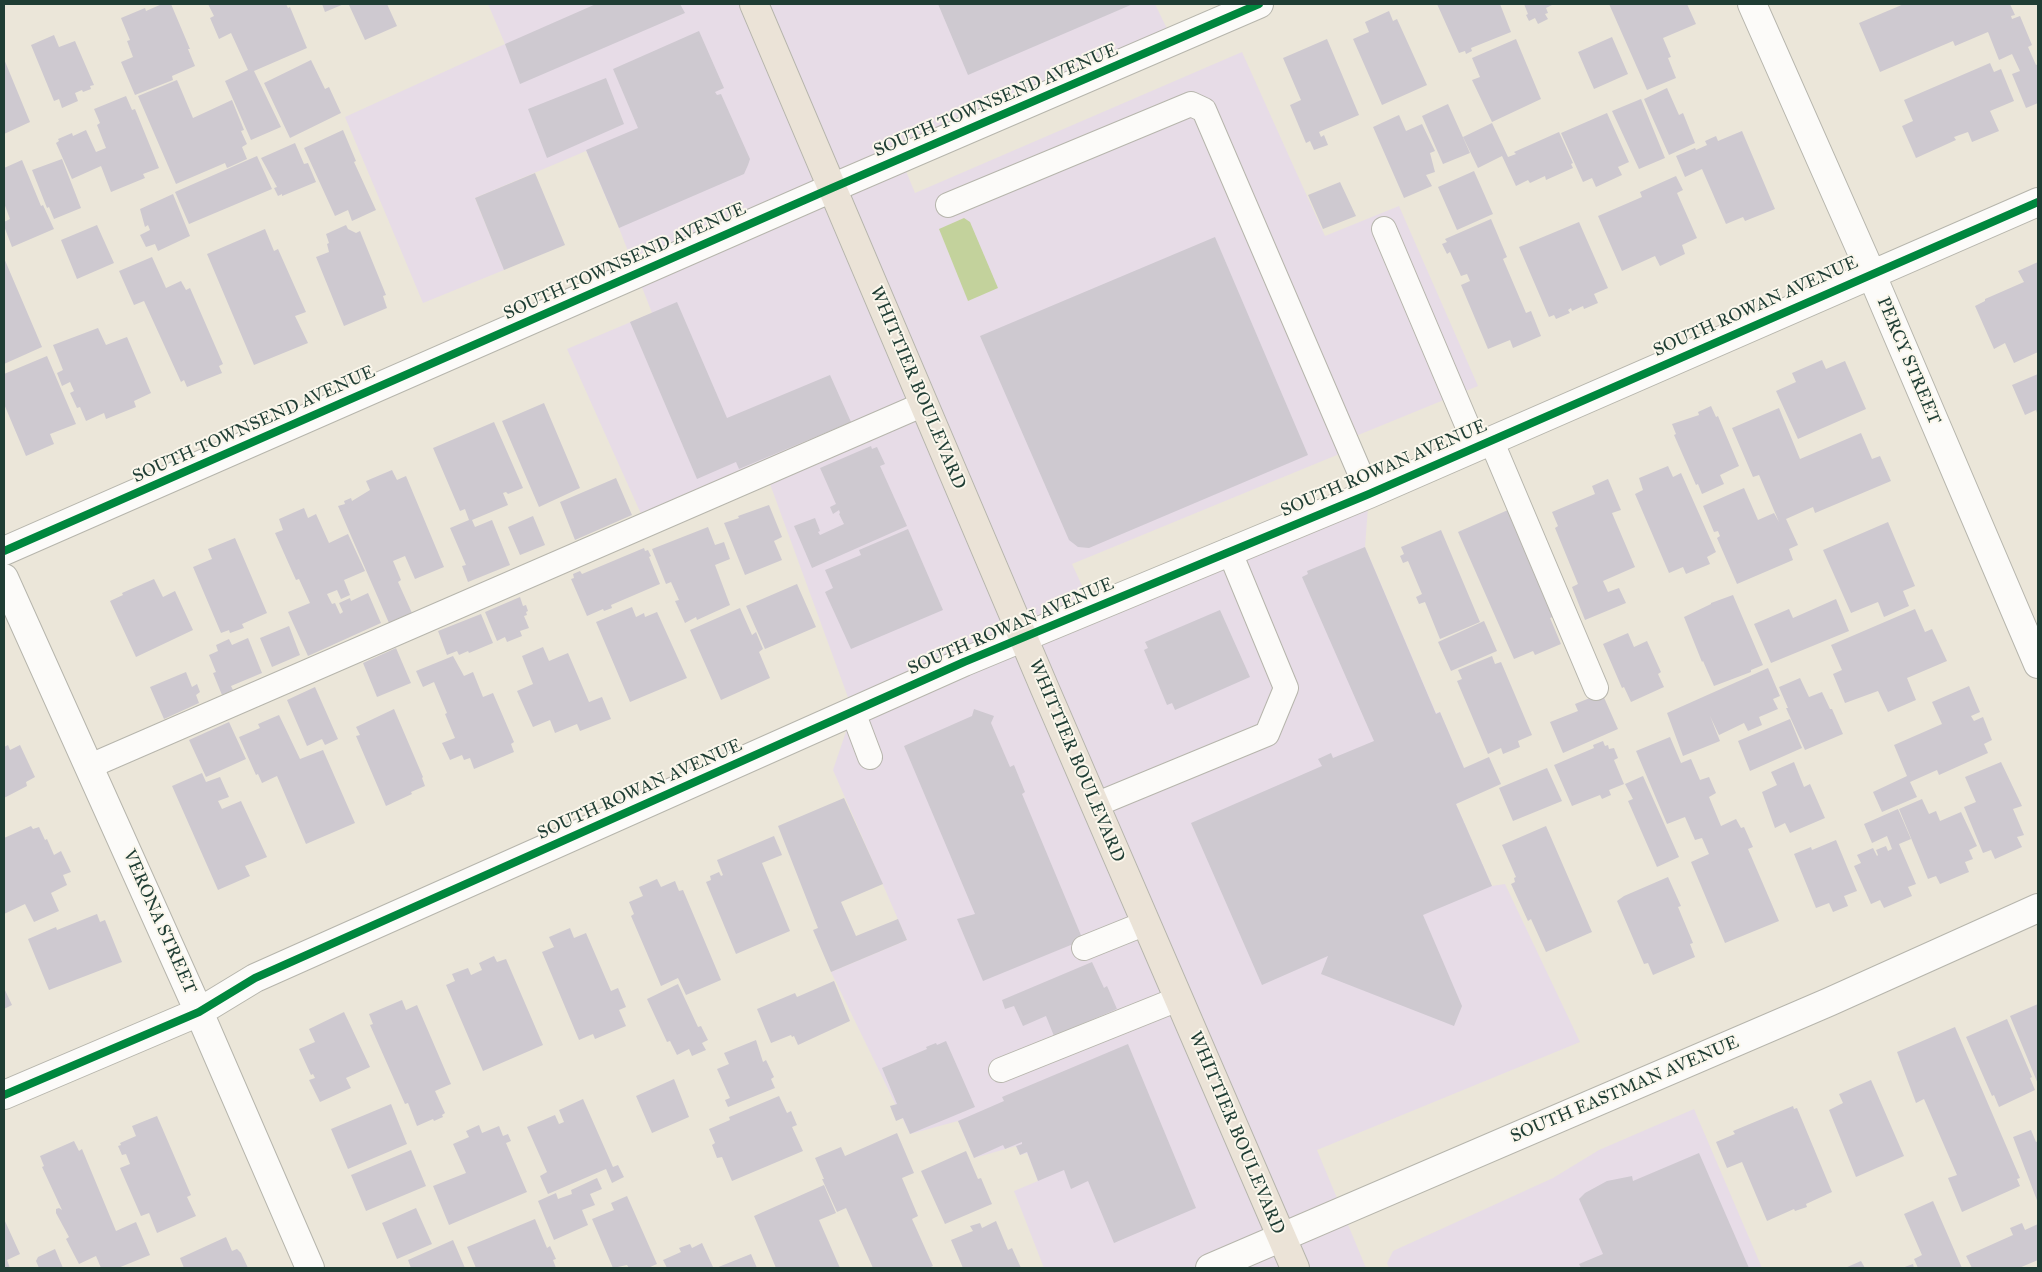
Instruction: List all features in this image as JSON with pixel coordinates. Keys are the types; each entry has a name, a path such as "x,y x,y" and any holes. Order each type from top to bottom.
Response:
{"main road":[{"name":"WHITTIER BOULEVARD","path":"754,4 1022,637 1295,1268"}],"street":[{"name":"SOUTH TOWNSEND AVENUE","path":"4,551 832,188 1260,4"},
{"name":"PERCY STREET","path":"1752,4 1871,273 2038,664"},
{"name":"SOUTH ROWAN AVENUE","path":"4,1095 199,1012 255,978 1022,637 1229,550 1369,494 1871,273 2038,202"},
{"name":"VERONA STREET","path":"4,578 199,1012 310,1268"},
{"name":"SOUTH EASTMAN AVENUE","path":"1210,1268 1829,1002 2038,908"}],"lane":[{"path":"948,205 1191,104 1204,110 1369,494"},
{"path":"1384,229 1596,688"},
{"path":"88,767 924,404"},
{"path":"1095,805 1267,734 1286,688 1229,550"},
{"path":"853,712 870,757"},
{"path":"1084,948 1146,923"},
{"path":"1001,1070 1178,999"}],"shaded area":[{"path":"488,4 1155,4 1173,41 901,159 915,193 1242,52 1325,236 1399,206 1478,386 1346,440 1349,450 1072,564 1092,607 1369,494 1365,547 1436,713 1440,712 1476,795 1456,804 1492,886 1505,884 1580,1042 1317,1150 1366,1268 1044,1268 1014,1191 1038,1181 1027,1153 1020,1155 1016,1146 974,1158 958,1121 910,1134 831,972 907,940 833,770 853,711 766,473 646,525 567,349 652,313 619,228 586,151 475,198 504,270 423,303 345,117 505,44"},
{"path":"1694,1109 1762,1268 1389,1268 1387,1263 1393,1251 1553,1178 1599,1150"}],"green space":[{"path":"964,218 970,222 998,288 968,301 939,229"}],"building":[{"path":"162,4 171,4 195,66 172,76 173,80 135,95 121,62 133,57 127,41 130,40 121,18 145,8 146,11"},
{"path":"208,4 286,4 288,8 290,7 307,48 254,71 281,127 251,140 225,81 248,70 231,33 219,39 210,18 214,16"},
{"path":"322,4 344,4 325,12"},
{"path":"387,4 397,26 365,40 349,5"},
{"path":"596,4 680,4 685,13 520,84 505,44"},
{"path":"938,4 1133,4 968,75"},
{"path":"1437,4 1500,4 1511,32 1471,48 1472,51 1466,54 1465,51 1459,53"},
{"path":"1524,4 1554,4 1546,8 1548,13 1545,14 1548,19 1538,24 1535,18 1529,21"},
{"path":"1609,4 1687,4 1696,24 1663,38 1671,57 1668,58 1676,78 1647,90"},
{"path":"1904,4 2010,4 2015,15 2011,16 2012,19 2020,16 2032,45 2028,47 2036,65 2038,64 2038,103 2026,108 2012,74 2020,71 2012,54 1999,60 1988,32 1955,46 1953,41 1880,72 1859,23"},
{"path":"1389,11 1393,21 1397,19 1427,85 1382,105 1353,39 1369,32 1365,22"},
{"path":"699,31 724,88 715,92 717,95 721,94 750,159 748,165 744,174 619,228 586,150 638,128 613,69"},
{"path":"54,35 59,47 75,41 94,85 90,86 91,89 75,93 78,101 62,108 59,99 54,101 31,45"},
{"path":"1612,37 1628,74 1594,89 1578,52"},
{"path":"1327,39 1359,115 1319,132 1321,137 1324,135 1328,145 1314,150 1310,141 1306,143 1290,105 1301,100 1283,58"},
{"path":"1516,39 1541,99 1492,122 1472,80 1480,77 1472,58"},
{"path":"4,59 30,122 4,134"},
{"path":"311,60 325,89 329,87 341,113 290,138 264,83"},
{"path":"1990,63 1994,72 2001,69 2014,101 1990,111 1999,131 1972,142 1968,132 1954,137 1956,140 1916,158 1902,126 1913,121 1904,100"},
{"path":"606,78 624,124 547,158 528,109"},
{"path":"177,80 193,118 232,100 244,130 241,131 247,144 242,147 247,159 227,168 225,163 176,184 138,96"},
{"path":"1667,88 1679,115 1683,113 1695,143 1669,155 1644,99"},
{"path":"126,96 132,110 135,109 159,168 143,174 145,178 111,192 101,166 72,179 56,143 59,141 58,139 72,133 73,136 86,130 96,152 106,148 97,125 100,123 94,109"},
{"path":"1641,99 1665,158 1639,169 1612,111"},
{"path":"1448,104 1470,153 1443,164 1422,116"},
{"path":"1607,113 1629,162 1618,167 1622,175 1596,187 1592,178 1583,182 1561,133"},
{"path":"1399,115 1406,131 1422,124 1435,151 1430,153 1435,172 1426,175 1432,186 1404,198 1373,127"},
{"path":"1492,123 1508,157 1516,154 1514,152 1559,132 1573,163 1571,164 1573,168 1546,180 1545,176 1530,183 1528,180 1516,186 1502,156 1478,168 1463,137"},
{"path":"343,130 356,161 354,162 376,210 352,221 348,210 335,216 304,148"},
{"path":"1742,131 1775,209 1745,221 1743,217 1726,224 1702,169 1685,177 1676,156 1707,145 1705,141 1716,136 1718,141"},
{"path":"295,143 304,164 308,163 316,182 278,196 274,188 277,187 261,158"},
{"path":"257,156 272,189 189,224 175,192"},
{"path":"62,159 81,208 54,219 49,207 47,208 32,170"},
{"path":"22,160 41,206 43,205 54,229 12,247 4,226 4,222 10,219 4,203 4,168"},
{"path":"1474,171 1493,214 1457,230 1438,187"},
{"path":"535,173 565,245 504,270 475,198"},
{"path":"1676,176 1683,190 1677,193 1697,238 1682,245 1685,254 1660,266 1655,256 1622,271 1598,216 1642,197 1640,192"},
{"path":"1340,182 1356,216 1323,229 1308,195"},
{"path":"173,194 190,236 158,251 155,244 146,247 140,235 150,230 148,225 145,227 140,209"},
{"path":"1491,219 1507,257 1503,259 1526,313 1531,311 1541,336 1513,348 1510,340 1488,349 1461,285 1470,281 1467,274 1461,276 1450,252 1447,254 1442,244 1447,242 1445,239"},
{"path":"1579,222 1608,288 1594,294 1598,303 1584,309 1583,306 1572,311 1571,308 1568,310 1570,313 1556,319 1554,315 1549,317 1519,247"},
{"path":"97,225 114,263 77,279 61,240"},
{"path":"346,225 348,229 356,233 360,231 386,295 383,296 387,308 344,326 316,257 329,252 326,234"},
{"path":"265,229 274,251 278,249 306,312 295,316 308,343 254,365 207,254"},
{"path":"1215,237 1308,455 1089,548 1078,547 1069,540 980,336"},
{"path":"152,257 166,288 181,281 186,290 190,288 223,364 219,366 222,373 187,387 184,380 181,382 144,301 134,305 119,271"},
{"path":"4,258 42,347 4,364"},
{"path":"2038,262 2038,352 2014,363 2005,343 1994,349 1975,306 1985,301 1985,299 2024,282 2018,271"},
{"path":"677,302 727,418 830,375 851,422 739,469 736,462 697,479 630,322"},
{"path":"98,328 106,345 127,337 151,393 134,401 136,407 106,419 104,413 86,421 80,407 77,408 70,393 74,391 70,382 62,386 57,373 63,370 53,345"},
{"path":"47,356 76,424 50,434 54,444 26,456 4,404 4,374"},
{"path":"1822,360 1826,369 1845,361 1866,409 1798,439 1776,391 1796,382 1792,373"},
{"path":"2038,374 2038,416 2036,410 2025,415 2012,385"},
{"path":"544,403 580,488 539,507 502,421"},
{"path":"1711,406 1716,417 1718,416 1739,466 1720,475 1724,484 1702,494 1698,484 1696,485 1674,435 1676,434 1672,424 1699,415 1698,412"},
{"path":"1779,408 1800,459 1861,433 1872,459 1880,456 1891,481 1815,513 1813,507 1786,519 1798,545 1789,549 1793,560 1737,584 1717,538 1720,536 1718,531 1714,532 1703,506 1744,488 1758,520 1774,513 1779,522 1759,475 1753,477 1732,428"},
{"path":"494,422 523,488 508,494 506,492 503,493 508,505 472,520 475,527 492,520 510,565 468,582 462,566 466,565 450,528 469,520 465,509 460,511 433,448"},
{"path":"871,446 872,449 877,447 885,464 880,466 907,526 812,568 794,526 815,518 820,535 844,524 839,510 833,514 830,507 836,504 820,468"},
{"path":"1668,466 1673,477 1681,473 1716,552 1707,557 1710,564 1686,574 1683,567 1669,573 1635,494 1643,490 1639,478"},
{"path":"392,470 397,480 406,476 444,567 415,579 405,556 393,561 401,580 398,582 412,613 389,623 338,506 345,504 344,501 351,498 352,501 370,490 366,481"},
{"path":"616,478 632,515 575,540 560,502"},
{"path":"1608,479 1621,510 1612,513 1635,567 1603,581 1608,592 1619,588 1626,603 1585,620 1572,587 1578,584 1555,528 1558,526 1552,512 1595,494 1592,486"},
{"path":"769,505 782,537 774,541 782,560 745,575 724,523"},
{"path":"304,508 308,518 316,514 329,543 348,534 365,571 344,580 350,595 341,599 337,590 327,594 332,604 335,603 340,614 343,612 339,603 350,598 351,601 368,593 381,623 308,656 288,612 310,603 299,579 296,580 275,533 283,530 279,519"},
{"path":"1508,510 1521,533 1518,534 1555,616 1550,618 1561,644 1535,655 1533,651 1514,659 1458,532"},
{"path":"533,516 545,545 520,555 508,527"},
{"path":"1888,522 1915,586 1903,591 1909,606 1884,617 1878,602 1851,613 1823,550"},
{"path":"708,527 715,545 724,542 730,559 715,565 730,605 697,620 696,617 685,623 675,601 679,600 671,582 666,584 652,549"},
{"path":"908,529 943,610 851,649 825,592 833,588 825,570 861,555 859,550"},
{"path":"1441,530 1480,622 1440,639 1425,602 1419,604 1416,597 1422,594 1408,561 1403,563 1400,556 1404,554 1401,547"},
{"path":"235,538 267,613 242,624 244,628 230,633 229,630 221,633 193,567 212,559 208,549"},
{"path":"1365,547 1436,714 1440,712 1464,768 1489,757 1501,784 1456,804 1492,886 1423,915 1462,1006 1454,1026 1321,974 1328,956 1262,985 1191,823 1322,766 1318,759 1331,753 1333,758 1374,741 1302,577 1308,574 1307,571"},
{"path":"644,548 645,551 648,550 651,556 649,557 660,584 611,605 612,608 604,611 603,609 587,616 571,579 574,578 573,574 580,571 582,574"},
{"path":"154,579 163,597 175,591 193,630 136,657 110,601 123,595 122,593"},
{"path":"797,584 816,627 765,649 746,606"},
{"path":"1733,595 1763,665 1751,670 1751,672 1714,686 1684,617 1711,603"},
{"path":"520,597 523,606 526,605 528,611 526,612 527,615 524,616 529,628 520,631 522,636 507,642 505,637 497,641 485,612"},
{"path":"1836,599 1849,631 1771,663 1754,624 1789,609 1793,618"},
{"path":"632,607 636,617 644,613 645,617 657,612 687,678 630,702 596,622"},
{"path":"740,608 752,635 756,632 763,649 759,652 770,678 721,700 690,630"},
{"path":"1915,609 1925,632 1932,629 1947,661 1907,678 1916,700 1888,712 1878,691 1845,703 1833,674 1842,670 1831,645"},
{"path":"1220,610 1250,677 1175,710 1172,703 1167,705 1144,650 1148,648 1145,642"},
{"path":"481,614 493,643 469,653 468,651 459,655 457,651 447,655 438,631"},
{"path":"1484,621 1497,651 1451,671 1438,642"},
{"path":"289,626 300,655 272,667 260,638"},
{"path":"1628,633 1634,647 1647,641 1661,672 1658,674 1664,687 1631,702 1624,687 1622,688 1603,644"},
{"path":"248,638 262,673 231,686 233,690 222,695 213,673 216,672 209,655 218,651 216,645 229,639 232,645"},
{"path":"543,647 549,661 568,653 589,702 602,697 611,719 580,731 577,724 555,733 550,720 533,727 517,691 533,684 522,656"},
{"path":"396,648 411,683 377,697 363,663"},
{"path":"453,656 464,676 473,672 483,697 493,693 514,742 511,744 514,752 474,769 470,758 464,760 462,755 450,760 442,743 455,738 445,714 447,713 434,682 423,687 416,671"},
{"path":"1492,656 1495,664 1501,662 1532,735 1518,741 1520,747 1503,754 1501,748 1488,754 1457,681 1462,679 1458,670"},
{"path":"1768,668 1780,696 1773,699 1778,709 1759,717 1762,725 1748,731 1744,723 1719,735 1710,716 1720,741 1683,756 1667,713"},
{"path":"186,672 192,687 197,684 200,692 196,695 199,703 164,719 150,687"},
{"path":"1800,678 1809,697 1822,692 1843,734 1805,750 1786,708 1788,708 1779,687"},
{"path":"1969,686 1980,712 1971,716 1974,721 1983,717 1992,740 1984,744 1988,753 1939,775 1937,770 1910,782 1917,797 1882,812 1873,792 1907,776 1894,745 1942,724 1932,702"},
{"path":"315,687 338,739 325,745 322,739 307,746 287,700"},
{"path":"1602,693 1618,729 1563,753 1550,722 1578,711 1575,704"},
{"path":"394,709 423,777 425,786 386,806 356,736 360,735 356,727"},
{"path":"974,709 994,716 991,723 1010,767 1014,765 1025,792 1022,794 1083,940 983,981 957,919 975,914 904,746 972,716"},
{"path":"279,715 300,759 323,750 355,823 306,844 277,776 262,783 258,774 256,775 239,737 260,728 258,724"},
{"path":"1790,719 1802,748 1750,771 1738,741"},
{"path":"229,722 246,759 206,777 189,740"},
{"path":"1670,737 1681,763 1691,759 1700,780 1709,777 1716,793 1709,797 1721,826 1736,819 1741,828 1744,827 1753,847 1748,849 1779,921 1725,943 1691,862 1709,854 1702,838 1695,840 1685,817 1667,824 1636,751"},
{"path":"1603,741 1605,746 1608,745 1609,749 1614,748 1618,758 1614,760 1624,784 1609,790 1611,795 1602,799 1600,795 1572,806 1554,765 1594,748 1593,745"},
{"path":"8,745 10,750 20,745 35,777 26,782 27,786 4,798 4,747"},
{"path":"1794,762 1804,787 1810,784 1825,818 1790,833 1785,823 1775,828 1762,792 1777,785 1771,772"},
{"path":"2001,762 2022,806 2013,809 2024,835 2017,837 2022,847 1995,859 1991,850 1983,853 1964,807 1976,802 1965,777"},
{"path":"1547,768 1562,801 1513,821 1499,788"},
{"path":"202,773 206,782 220,777 229,797 218,801 222,809 241,801 267,857 245,866 250,876 218,890 172,786"},
{"path":"1643,776 1679,857 1657,867 1628,801 1633,799 1625,784"},
{"path":"844,798 883,884 841,902 856,936 898,919 907,940 831,972 813,930 818,928 778,826"},
{"path":"1922,799 1929,814 1936,811 1940,821 1961,812 1977,846 1969,850 1973,859 1965,862 1969,872 1940,884 1936,876 1928,879 1899,809"},
{"path":"1898,809 1911,839 1899,844 1916,884 1908,887 1912,896 1884,908 1880,900 1871,904 1854,866 1861,863 1857,855 1873,848 1877,856 1876,850 1886,846 1888,851 1892,849 1887,836 1872,843 1864,824"},
{"path":"31,826 33,829 39,827 54,855 61,851 71,872 63,875 67,885 51,893 59,911 34,922 25,904 4,914 4,838"},
{"path":"1546,826 1592,932 1546,952 1531,919 1528,921 1511,884 1515,882 1514,878 1516,877 1502,845"},
{"path":"774,836 782,855 762,863 790,931 736,954 706,882 711,880 710,876 719,872 721,876 723,875 717,860"},
{"path":"1836,840 1857,891 1844,896 1848,906 1833,912 1829,903 1816,908 1794,854 1811,847 1812,850"},
{"path":"1668,877 1681,906 1678,907 1693,943 1690,944 1695,957 1653,975 1648,963 1644,964 1617,901 1624,896"},
{"path":"657,879 661,887 675,881 679,891 683,890 721,980 686,995 678,978 661,986 631,916 634,914 629,902 643,896 639,887"},
{"path":"97,914 100,922 105,920 122,962 49,990 28,939 56,927 57,930"},
{"path":"570,928 574,938 586,933 611,991 618,988 626,1007 619,1010 626,1026 595,1039 593,1034 579,1040 542,952 554,947 549,937"},
{"path":"494,956 497,962 506,959 543,1045 483,1071 446,985 455,981 452,974 468,968 471,975 482,970 479,963"},
{"path":"1092,962 1104,988 1107,986 1117,1009 1054,1036 1046,1016 1023,1026 1014,1006 1005,1009 1002,1000"},
{"path":"834,981 850,1021 798,1045 794,1036 792,1037 791,1035 771,1043 757,1009 795,993 797,997"},
{"path":"678,984 698,1027 701,1026 708,1040 702,1043 706,1050 692,1056 689,1049 677,1055 670,1041 667,1042 647,999"},
{"path":"4,988 12,1005 4,1009"},
{"path":"402,1000 406,1010 417,1005 451,1084 435,1091 445,1113 442,1115 443,1117 417,1126 408,1103 405,1104 370,1025 373,1024 369,1014"},
{"path":"2038,1004 2038,1084 2010,1016"},
{"path":"344,1012 370,1067 346,1078 351,1088 320,1102 309,1080 315,1078 313,1074 311,1075 299,1049 315,1042 309,1029"},
{"path":"2007,1019 2032,1077 2030,1078 2035,1090 1999,1107 1994,1095 1992,1096 1966,1037"},
{"path":"1955,1027 2020,1178 2017,1179 2020,1186 1962,1212 1948,1178 1957,1175 1924,1099 1916,1103 1897,1052"},
{"path":"756,1040 763,1062 766,1060 774,1077 771,1079 775,1088 728,1107 725,1100 730,1098 717,1069 729,1064 724,1053"},
{"path":"946,1041 975,1107 910,1134 903,1118 896,1121 890,1106 897,1104 882,1068 927,1049 926,1047"},
{"path":"1128,1044 1196,1208 1114,1243 1088,1181 1071,1189 1064,1170 1038,1181 1027,1152 1020,1155 1016,1146 1022,1144 1022,1142 1005,1149 1003,1145 974,1158 958,1121 1004,1101 1002,1097"},
{"path":"674,1079 689,1117 652,1133 636,1096"},
{"path":"1871,1080 1904,1156 1856,1177 1829,1110 1843,1103 1839,1094"},
{"path":"779,1096 787,1113 791,1111 797,1125 792,1127 803,1151 732,1181 722,1157 717,1158 712,1145 715,1143 709,1129 730,1120 729,1117"},
{"path":"583,1099 613,1167 618,1165 624,1177 612,1183 606,1169 548,1194 540,1176 547,1172 527,1127 555,1115 559,1124 564,1122 559,1110"},
{"path":"391,1104 407,1144 348,1169 331,1129"},
{"path":"1793,1106 1794,1109 1797,1108 1832,1192 1806,1204 1807,1207 1795,1211 1794,1209 1767,1221 1742,1162 1727,1168 1716,1142 1735,1134 1733,1131"},
{"path":"157,1116 191,1195 187,1197 196,1216 157,1233 149,1213 141,1216 120,1168 130,1164 126,1154 122,1155 118,1146 121,1145 120,1143 136,1136 132,1126"},
{"path":"479,1125 482,1133 499,1126 503,1136 508,1134 511,1141 506,1143 527,1192 449,1225 433,1186 466,1173 453,1144 469,1137 466,1131"},
{"path":"2031,1130 2036,1142 2038,1141 2038,1203 2013,1137"},
{"path":"897,1133 914,1173 902,1178 918,1216 912,1219 933,1266 929,1268 873,1268 846,1208 837,1212 815,1158 841,1147 845,1156"},
{"path":"74,1141 79,1151 82,1149 116,1231 136,1222 150,1255 118,1268 101,1268 96,1256 79,1264 66,1239 69,1237 56,1213 56,1209 62,1210 42,1167 44,1166 40,1156"},
{"path":"411,1150 426,1186 366,1211 351,1175"},
{"path":"966,1151 978,1179 981,1178 992,1204 945,1224 921,1171"},
{"path":"1699,1153 1749,1268 1581,1268 1579,1264 1603,1254 1579,1199 1585,1193 1607,1181 1632,1176 1633,1181"},
{"path":"597,1178 602,1189 590,1194 595,1205 582,1210 588,1225 554,1240 538,1201 556,1193 558,1199 572,1194 571,1190"},
{"path":"824,1185 836,1213 819,1220 840,1268 776,1268 754,1216"},
{"path":"627,1196 657,1264 648,1268 629,1268 627,1265 613,1268 592,1219 614,1210 611,1203"},
{"path":"1933,1201 1962,1268 1918,1268 1914,1259 1922,1255 1904,1214"},
{"path":"416,1208 432,1244 397,1259 382,1223"},
{"path":"4,1219 20,1254 7,1260 10,1268 4,1268"},
{"path":"535,1219 547,1248 550,1246 556,1259 553,1260 556,1268 476,1268 467,1247"},
{"path":"996,1221 1008,1250 1012,1248 1021,1268 963,1268 951,1240 973,1231 970,1226 980,1223 982,1228"},
{"path":"2022,1223 2025,1230 2038,1224 2038,1260 2019,1268 1972,1268 1966,1256 2013,1235 2010,1228"},
{"path":"226,1237 232,1251 237,1249 241,1253 248,1268 184,1268 180,1258"},
{"path":"453,1240 465,1268 411,1268 408,1260"},
{"path":"702,1243 713,1267 667,1268 663,1260 681,1252 679,1248 690,1244 692,1248"},
{"path":"55,1249 63,1268 39,1268 36,1261 38,1257"},
{"path":"751,1254 757,1268 716,1268"},
{"path":"1861,1261 1865,1268 1845,1268"},
{"path":"1913,1264 1914,1268 1902,1268"}],"cycle path":[{"path":"4,551 832,188 1259,4"},
{"path":"4,1095 199,1012 255,978 964,662 1369,494 2038,202"}]}
